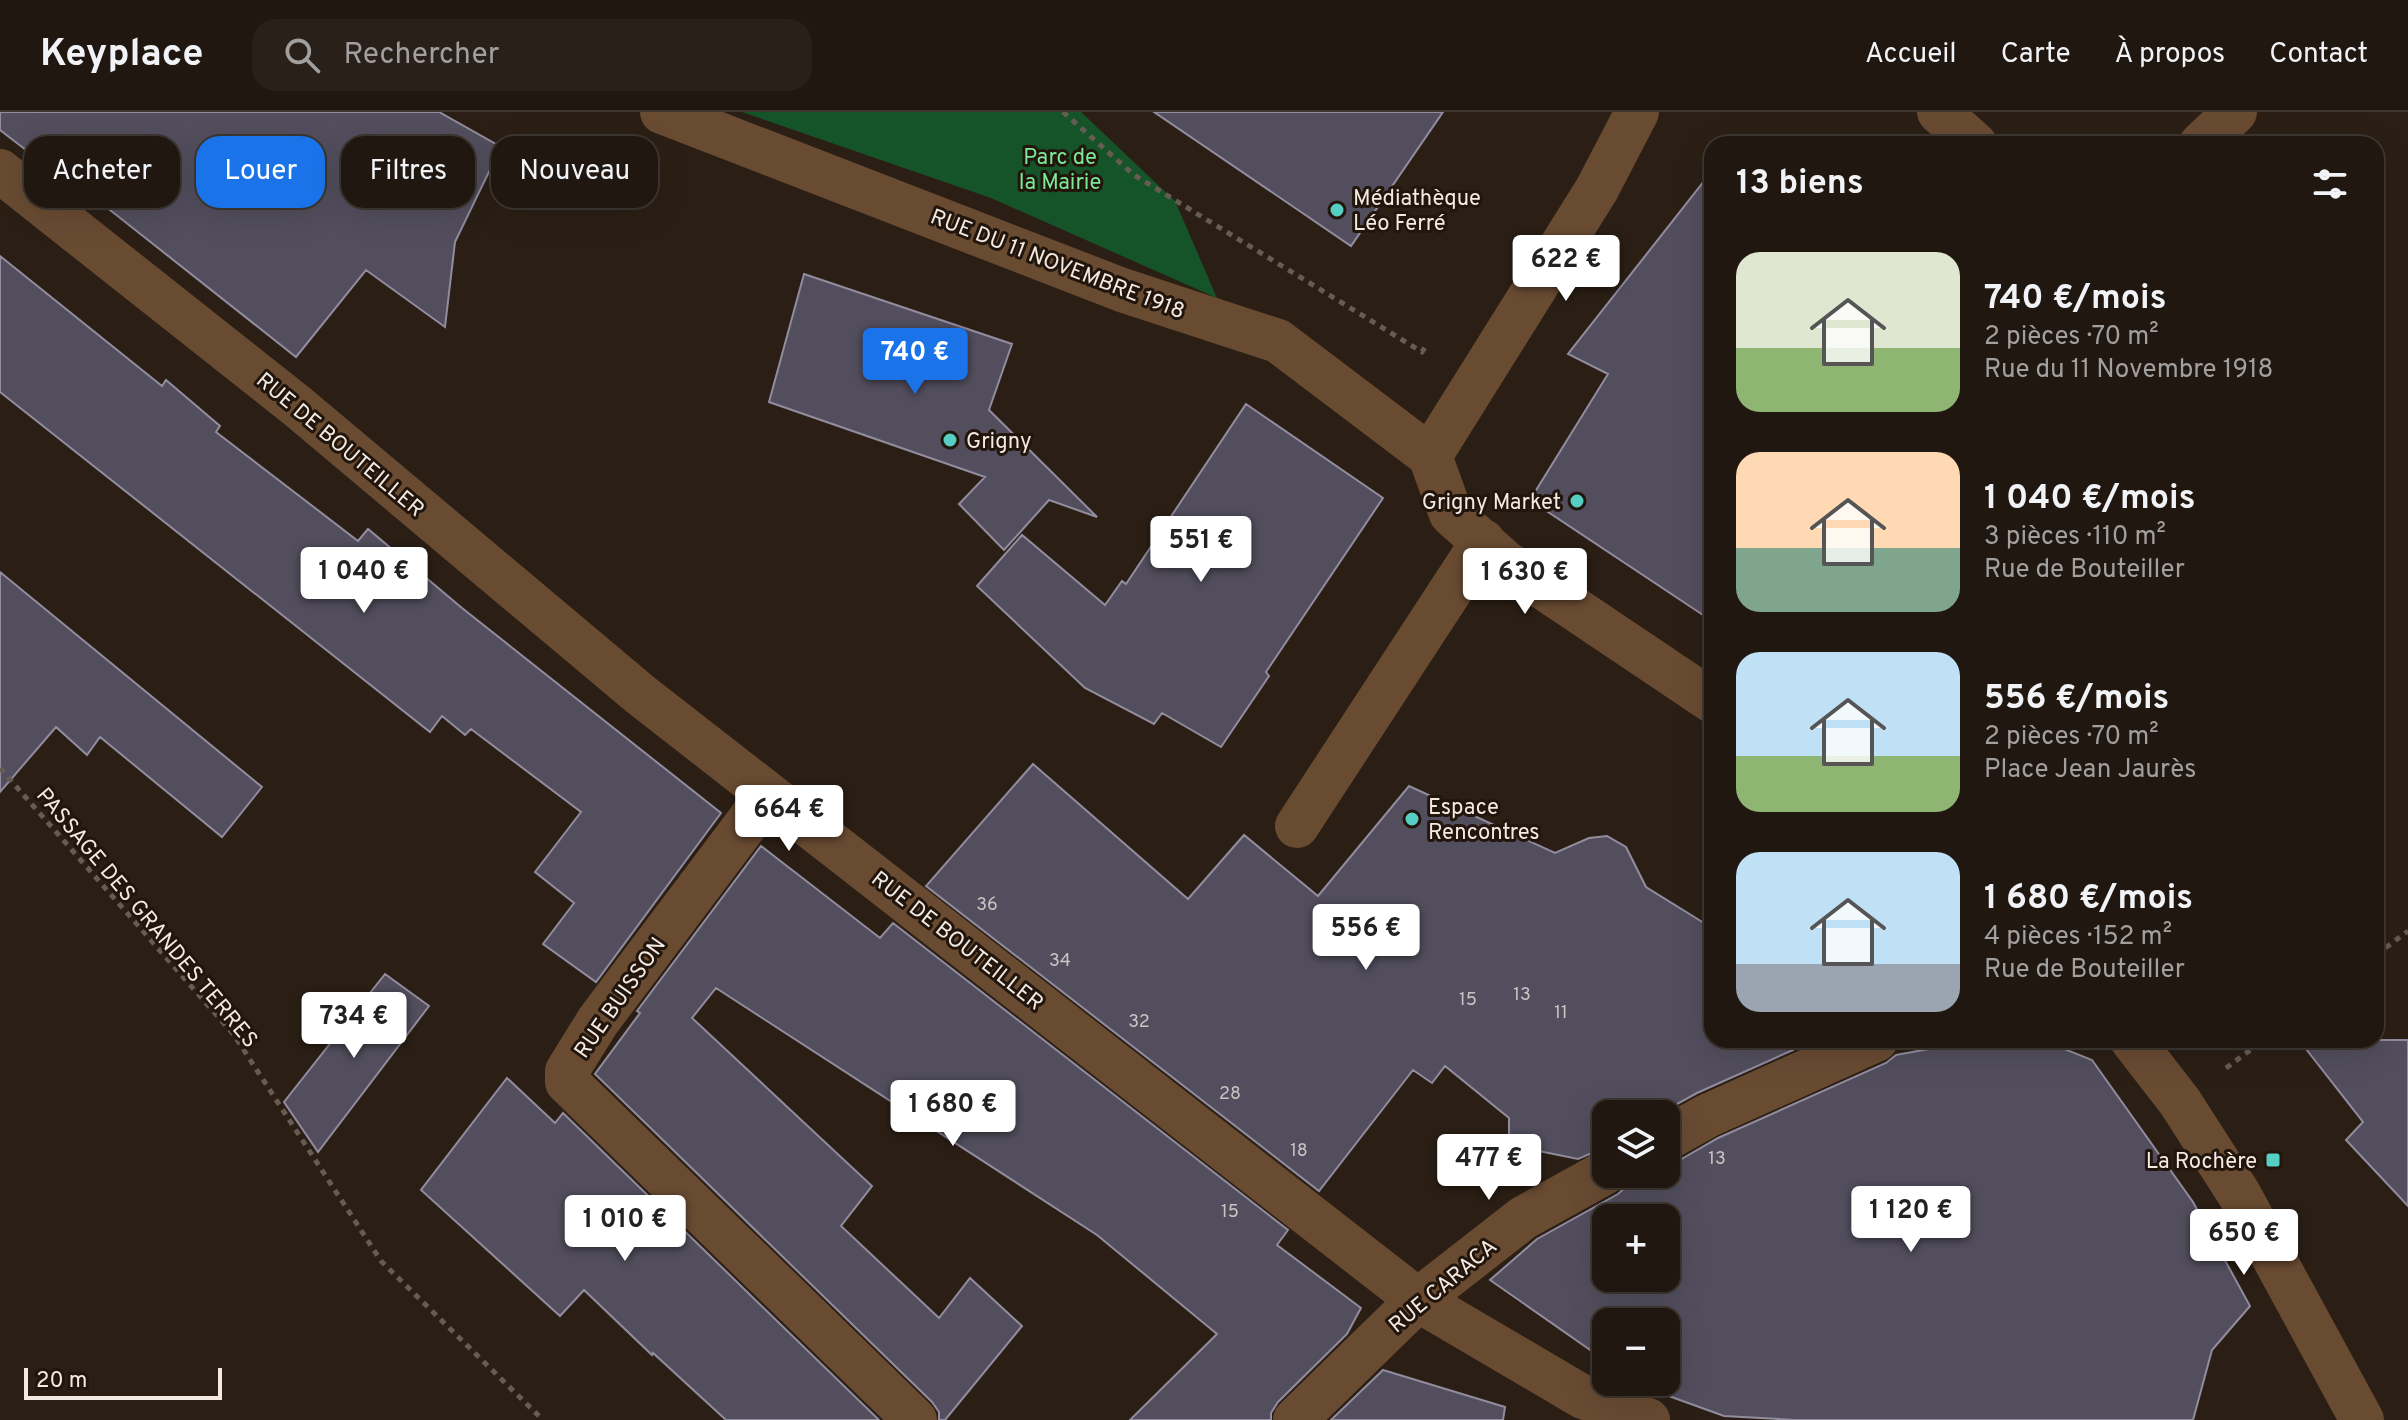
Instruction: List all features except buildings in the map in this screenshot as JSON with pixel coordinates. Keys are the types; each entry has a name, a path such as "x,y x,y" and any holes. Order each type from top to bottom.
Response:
{"street":[{"name":"RUE DU 11 NOVEMBRE 1918","path":"662,112 1122,290 1278,341 1430,456"},
{"path":"1637,112 1597,189 1430,456 1451,514 1505,562 1704,696"},
{"path":"1939,112 1966,136"},
{"path":"2210,136 2235,112"},
{"name":"RUE DE BOUTEILLER","path":"0,171 297,406 641,695 1418,1300 1583,1397 1648,1420"},
{"path":"1297,826 1483,541"},
{"name":"RUE BUISSON","path":"768,795 598,1021 567,1071 567,1082 915,1420"},
{"path":"1680,1131 1858,1048"},
{"path":"2138,1048 2180,1102 2239,1194 2362,1420"},
{"name":"RUE CARACA","path":"1295,1420 1418,1300 1523,1218 1592,1180"}],"path":[{"path":"1063,112 1134,175 1422,352 1435,334 1484,370"},
{"name":"PASSAGE DES GRANDES TERRES","path":"0,768 234,1035 381,1261 543,1420"},
{"path":"2384,949 2408,931"}],"green space":[{"name":"Parc de la Mairie","path":"742,112 1081,112 1175,201 1217,298 991,198"}],"place":[{"name":"Médiathèque Léo Ferré","path":"1337,210"},
{"name":"Grigny","path":"950,440"},
{"name":"Grigny Market","path":"1577,501"},
{"name":"Espace Rencontres","path":"1412,819"},
{"name":"La Rochère","path":"2273,1160"}]}
